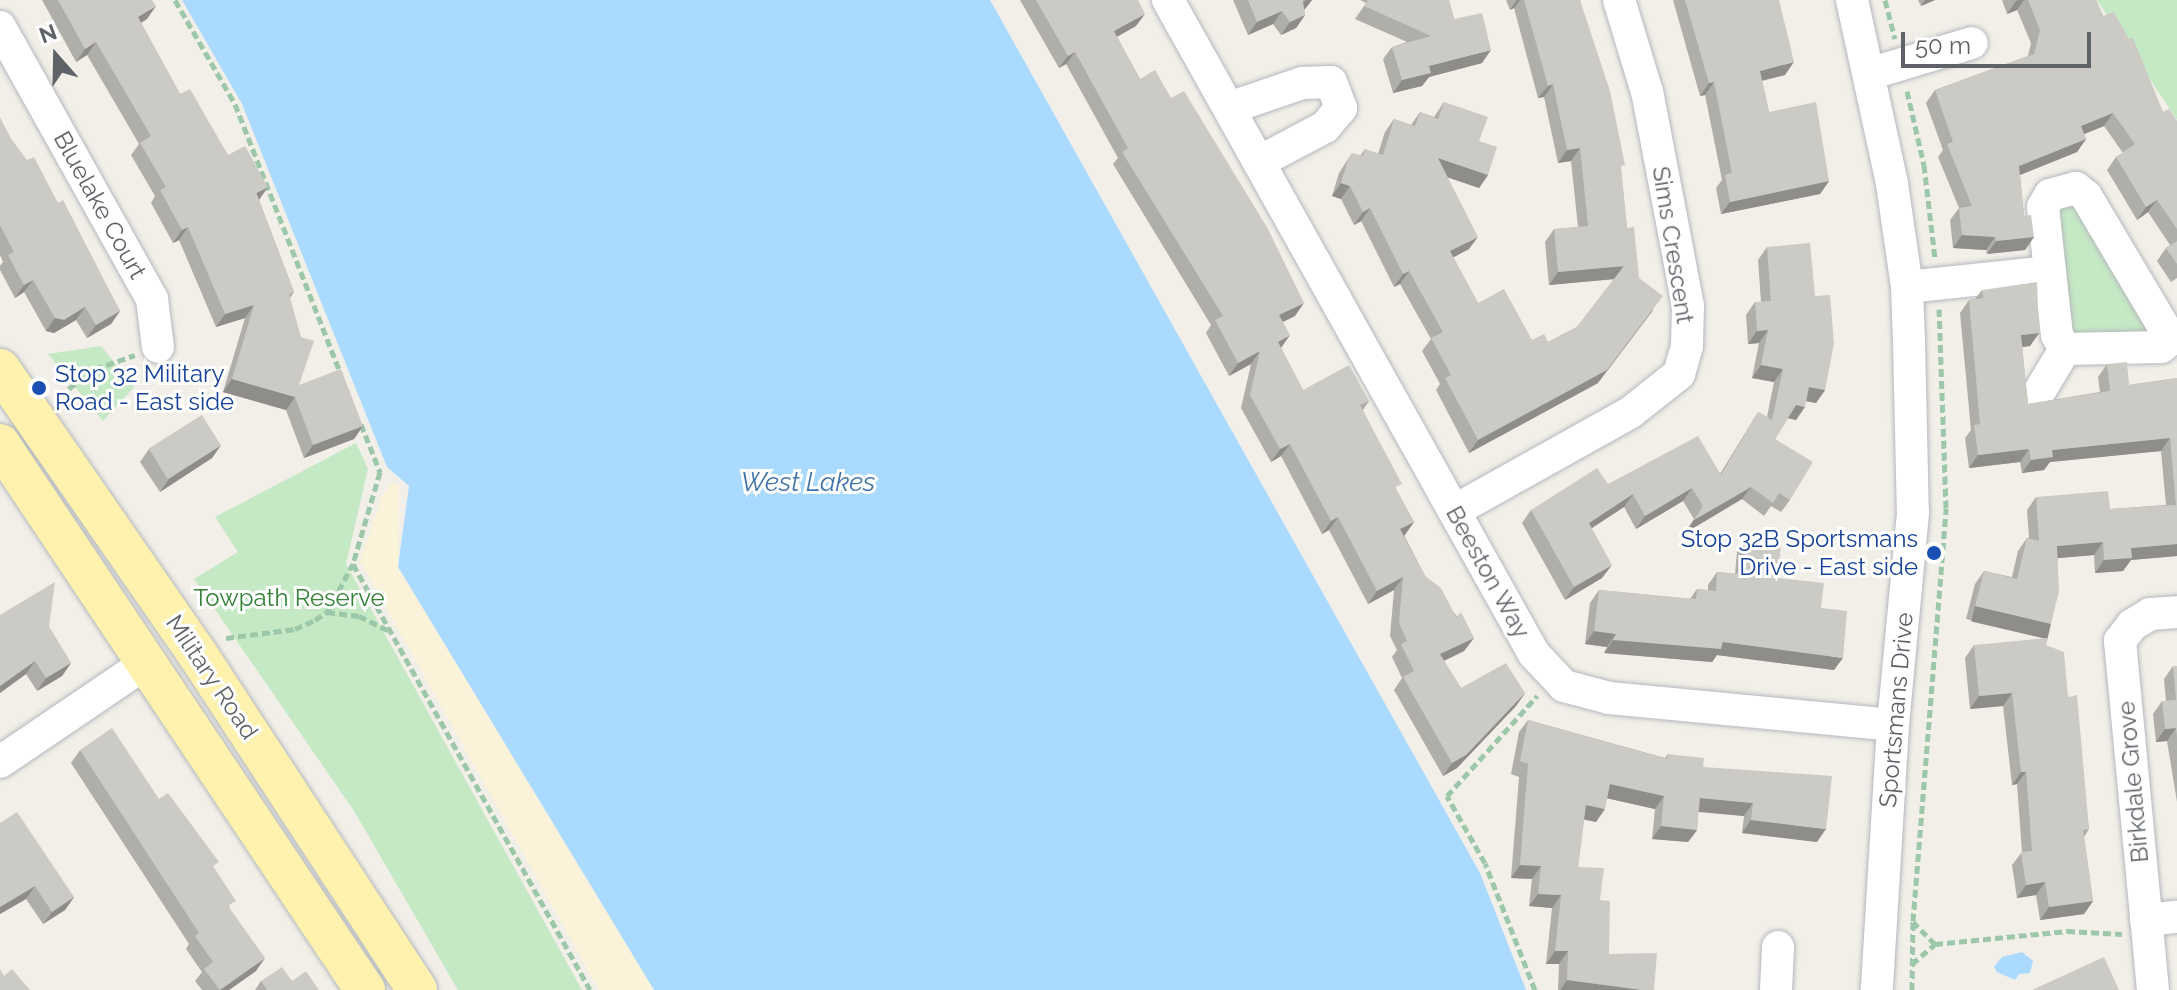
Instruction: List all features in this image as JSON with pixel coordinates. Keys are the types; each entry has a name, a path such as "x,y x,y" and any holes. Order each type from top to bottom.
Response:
{"main road":[{"name":"Military Road","path":"0,369 198,655 417,990"},
{"name":"Military Road","path":"0,444 149,661 365,990"}],"street":[{"name":"Beeston Way","path":"1168,0 1534,654 1564,686 1609,698 1893,725"},
{"name":"Sims Crescent","path":"1454,511 1631,412 1679,374 1687,346 1688,306 1647,92 1619,0"},
{"name":"Sportsmans Drive","path":"1852,0 1872,73 1907,287 1913,513 1893,725 1877,990"},
{"name":"Bluelake Court","path":"0,27 152,299 158,347"},
{"path":"1872,73 1972,43"},
{"path":"1229,108 1302,83 1331,82 1341,108 1325,127 1259,162"},
{"path":"2076,188 2086,196 2174,340 2161,347 2065,349 2057,335 2043,207 2050,195 2076,188"},
{"path":"1907,287 2050,272"},
{"path":"2038,394 2065,349"},
{"name":"Birkdale Grove","path":"2153,990 2162,919 2120,641 2132,625 2150,614 2177,612"},
{"path":"0,762 149,661"},
{"path":"1776,990 1778,947"}],"path":[{"path":"175,0 235,104 346,386"},
{"path":"59,396 95,369 158,347"},
{"path":"226,638 243,632 295,629 327,612 353,564 380,472 358,416"},
{"path":"353,564 590,990"},
{"path":"327,612 359,616 391,631"},
{"path":"1535,990 1485,863 1447,796 1537,696"},
{"name":"Sportsmans Drive","path":"1912,990 1913,921 1926,747"},
{"path":"1912,964 1935,944 2067,931 2125,934 2162,919"},
{"path":"1913,921 1935,944"}],"green space":[{"path":"2097,0 2177,0 2177,120"},
{"path":"2062,190 2171,339 2065,349 2050,195"},
{"path":"101,346 134,387 103,421 48,354"},
{"name":"Towpath Reserve","path":"356,443 368,469 346,564 582,990 458,990 354,811 194,579 238,552 215,517"}],"sand":[{"path":"392,483 399,486 398,567 654,990 599,990 360,561 383,494"}],"water":[{"name":"West Lakes","path":"182,0 990,0 1480,873 1526,990 654,990 398,567 409,486 387,467 242,104"},
{"path":"2022,952 2033,961 2030,973 2019,974 2015,980 1997,972 1994,967 2002,957"}],"building":[{"path":"58,0 152,0 156,6 138,17 180,94 190,89 228,155 245,146 268,187 256,193 294,292 289,294 301,337 314,341 299,385 341,369 363,426 313,445 295,397 232,379 254,305 225,314 188,227 182,230 160,190 166,187 140,143 151,136 96,42 85,49"},
{"path":"1036,0 1138,0 1145,14 1114,31 1140,79 1155,70 1171,98 1184,91 1268,229 1304,303 1279,315 1290,335 1278,342 1303,390 1349,365 1369,401 1360,405 1402,484 1395,487 1414,522 1400,529 1425,576 1441,588 1456,617 1461,612 1474,638 1440,654 1461,688 1506,663 1525,693 1466,755 1452,763 1403,677 1414,671 1401,644 1407,641 1399,623 1403,577 1377,591 1338,517 1331,521 1290,444 1280,449 1250,395 1260,351 1238,363 1215,320 1223,316 1122,152 1128,148 1075,52 1068,56"},
{"path":"1248,0 1306,0 1303,1 1305,15 1290,22 1282,11 1257,22"},
{"path":"1368,0 1449,0 1454,19 1482,13 1491,50 1429,66 1431,73 1402,80 1392,47 1431,36 1364,6"},
{"path":"1524,0 1580,0 1610,91 1625,165 1621,166 1627,228 1634,227 1639,278 1663,296 1607,370 1478,440 1445,378 1451,375 1431,338 1443,332 1409,271 1403,274 1370,208 1363,212 1350,186 1341,183 1352,153 1363,156 1365,149 1383,155 1394,119 1415,126 1420,112 1438,119 1444,102 1488,117 1479,141 1497,147 1488,175 1438,158 1478,237 1450,251 1478,303 1504,289 1532,340 1544,334 1548,342 1577,327 1624,266 1558,272 1554,229 1588,226 1580,148 1567,150 1553,84 1548,86"},
{"path":"1685,0 1779,0 1794,62 1760,71 1769,112 1816,102 1829,181 1730,202 1725,175 1732,173 1714,82 1709,83"},
{"path":"2028,0 2096,0 2103,16 2114,12 2129,39 2133,38 2163,112 2169,109 2177,121 2177,229 2157,200 2146,207 2116,157 2135,144 2113,113 2081,126 2086,139 2019,166 2024,216 2031,215 2034,237 1996,241 1995,237 1962,235 1959,208 1972,206 1947,144 1953,142 1935,90 2034,54 2040,30"},
{"path":"0,118 27,160 34,157 58,203 63,200 120,311 96,325 85,307 64,320 55,318 33,280 24,285 8,255 14,252 0,225"},
{"path":"2177,241 2177,264 2166,248"},
{"path":"1810,243 1815,296 1830,295 1834,344 1825,390 1809,387 1805,407 1796,405 1775,439 1813,462 1790,500 1779,493 1773,503 1751,487 1694,520 1703,506 1692,488 1645,516 1633,494 1589,523 1612,565 1574,587 1531,510 1597,468 1608,484 1698,436 1721,475 1758,412 1772,420 1783,369 1761,365 1768,330 1757,331 1755,302 1771,301 1767,247"},
{"path":"2037,282 2039,333 2021,335 2028,404 2110,391 2107,364 2127,362 2129,385 2177,378 2177,544 2131,548 2132,558 2104,560 2103,542 2057,546 2059,591 2051,624 1975,606 1984,571 2017,579 2027,538 2039,541 2036,497 2108,491 2110,509 2176,505 2170,438 2052,450 2053,457 2031,460 2029,449 1978,455 1974,425 1980,424 1969,300 1983,298 1982,290"},
{"path":"202,415 221,446 168,479 149,448"},
{"path":"1746,539 1781,543 1778,578 1824,583 1821,608 1847,611 1843,658 1723,642 1721,649 1613,640 1616,634 1594,631 1599,590 1696,599 1697,589 1716,591 1717,572 1743,574"},
{"path":"55,582 49,627 71,663 46,678 35,661 0,686 0,615"},
{"path":"2048,638 2046,645 2064,652 2068,697 2077,695 2089,829 2083,830 2093,901 2049,907 2045,882 2026,885 2021,852 2032,851 2026,772 2021,772 2012,693 1979,696 1974,645"},
{"path":"2173,666 2177,666 2177,736 2176,728 2165,729 2162,701 2176,700"},
{"path":"1528,720 1667,759 1668,754 1704,758 1703,767 1832,776 1826,829 1751,820 1753,803 1700,798 1697,830 1661,826 1664,796 1610,784 1605,809 1586,805 1578,867 1604,868 1600,900 1610,901 1609,954 1657,953 1654,990 1567,980 1568,951 1555,951 1561,895 1538,894 1541,866 1520,865 1528,764 1520,761"},
{"path":"112,728 159,799 168,793 219,862 213,866 236,901 228,906 265,958 220,990 204,969 213,962 195,936 199,933 80,750"},
{"path":"17,812 74,897 52,912 35,886 0,907 0,823"},
{"path":"2104,957 2119,990 2032,990"},
{"path":"282,967 292,981 306,971 319,990 267,990 261,981"},
{"path":"0,969 4,976 12,969 30,990 0,990"}],"place":[{"name":"Stop 32 Military Road - East side","path":"39,388"},
{"name":"Stop 32B Sportsmans Drive - East side","path":"1934,553"}]}
